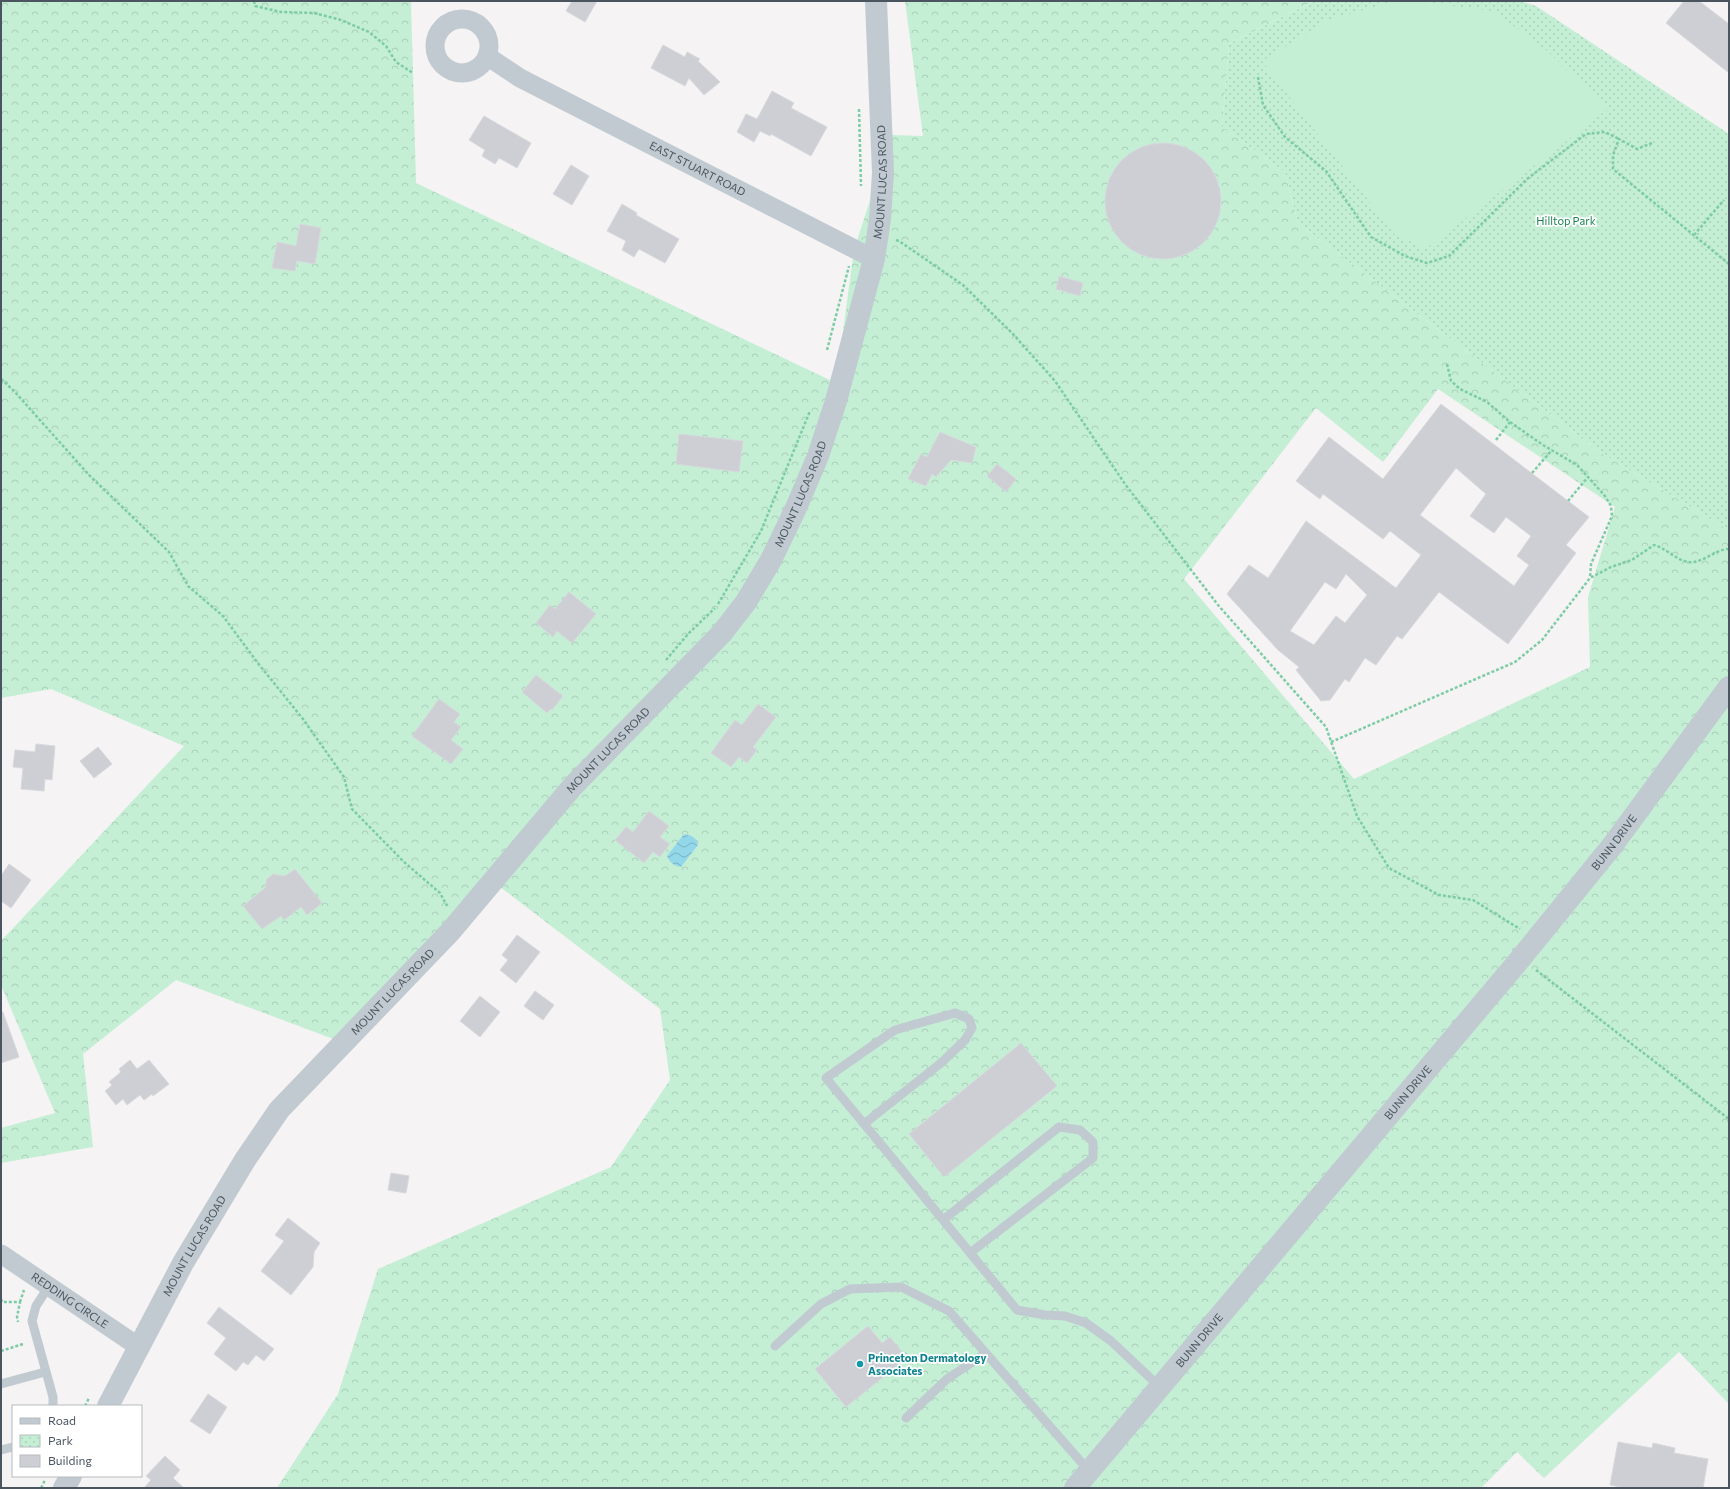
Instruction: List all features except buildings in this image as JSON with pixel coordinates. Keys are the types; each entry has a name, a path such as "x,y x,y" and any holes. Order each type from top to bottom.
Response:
{"street":[{"name":"MOUNT LUCAS ROAD","path":"100,1400 139,1347 183,1263 245,1160 279,1110 450,932 572,786 722,633 746,602 771,560 796,508 818,456 836,401 874,259 880,219 883,173 876,1"},
{"name":"EAST STUART ROAD","path":"487,56 520,78 874,259"},
{"name":"BUNN DRIVE","path":"1075,1488 1521,958 1612,846 1729,687"},
{"name":"REDDING CIRCLE","path":"1,1254 139,1347"},
{"path":"64,1488 70,1477"}],"lane":[{"path":"864,1124 941,1063 965,1040 972,1028 969,1019 955,1013 895,1030 826,1078 1017,1310 1045,1315 1065,1316 1086,1323 1111,1341 1160,1387"},
{"path":"943,1220 1059,1127 1080,1130 1093,1142 1093,1158 970,1253"},
{"path":"49,1286 36,1306 32,1321 53,1397 53,1405"},
{"path":"775,1346 821,1304 850,1289 901,1287 949,1311 1089,1471"},
{"path":"906,1418 947,1379 986,1353"},
{"path":"1,1384 45,1372"},
{"path":"1,1450 12,1447"}],"path":[{"path":"254,1 255,6 281,12 314,13 340,20 368,32 386,46 396,62 413,73"},
{"path":"1258,77 1263,105 1285,137 1326,171 1371,237 1405,256 1427,263 1450,256 1527,179 1586,134 1605,132 1637,149 1652,143"},
{"path":"859,108 861,189"},
{"path":"1620,140 1613,155 1613,169 1729,264"},
{"path":"1694,235 1724,200"},
{"path":"891,240 899,241 963,285 1012,333 1055,381 1130,490 1218,605 1326,727 1356,816 1389,868 1439,895 1473,900 1523,930"},
{"path":"826,357 854,250"},
{"path":"1447,364 1451,381 1460,389 1487,402 1510,422 1577,465 1605,496 1611,506 1612,516 1591,564 1590,578"},
{"path":"1,379 14,391 89,476 169,552 188,586 223,616 257,662 303,719 344,777 352,809 404,862 440,893 448,908 453,902"},
{"path":"666,660 688,634 716,606 757,538 811,410"},
{"path":"1496,440 1510,422"},
{"path":"1532,473 1552,450"},
{"path":"1568,501 1588,477"},
{"path":"1331,742 1514,662 1542,640 1590,578 1632,560 1654,545 1662,547 1683,560 1693,562 1729,549"},
{"path":"1521,958 1729,1119"},
{"path":"18,1324 17,1317 25,1288"},
{"path":"1,1299 2,1302 20,1302"},
{"path":"1,1351 23,1344 22,1338"},
{"path":"88,1405 100,1400"}],"green space":[{"path":"1,1 411,1 416,183 836,383 854,250 891,135 923,136 905,1 1314,1 1229,44 1222,127 1285,172 1298,223 1600,452 1729,530 1729,1404 1679,1352 1544,1478 1517,1452 1481,1488 277,1488 338,1394 378,1269 611,1167 670,1080 660,1009 495,883 344,1043 176,980 83,1054 93,1147 1,1163 1,1128 55,1113 1,985 1,941 184,746 51,689 1,698","holes":["1438,389 1615,507 1588,597 1590,667 1354,779 1184,579 1316,408 1383,462"]},
{"name":"Hilltop Park","path":"1314,1 1520,1 1536,6 1729,134 1729,530 1600,452 1298,223 1285,172 1222,127 1229,44"},
{"path":"1395,1 1415,1 1493,11 1546,50 1608,109 1426,249 1394,234 1262,61 1327,20"}],"water":[{"path":"684,834 693,837 698,845 681,867 672,864 667,856"}],"place":[{"name":"Princeton Dermatology Associates","path":"860,1364"}]}
